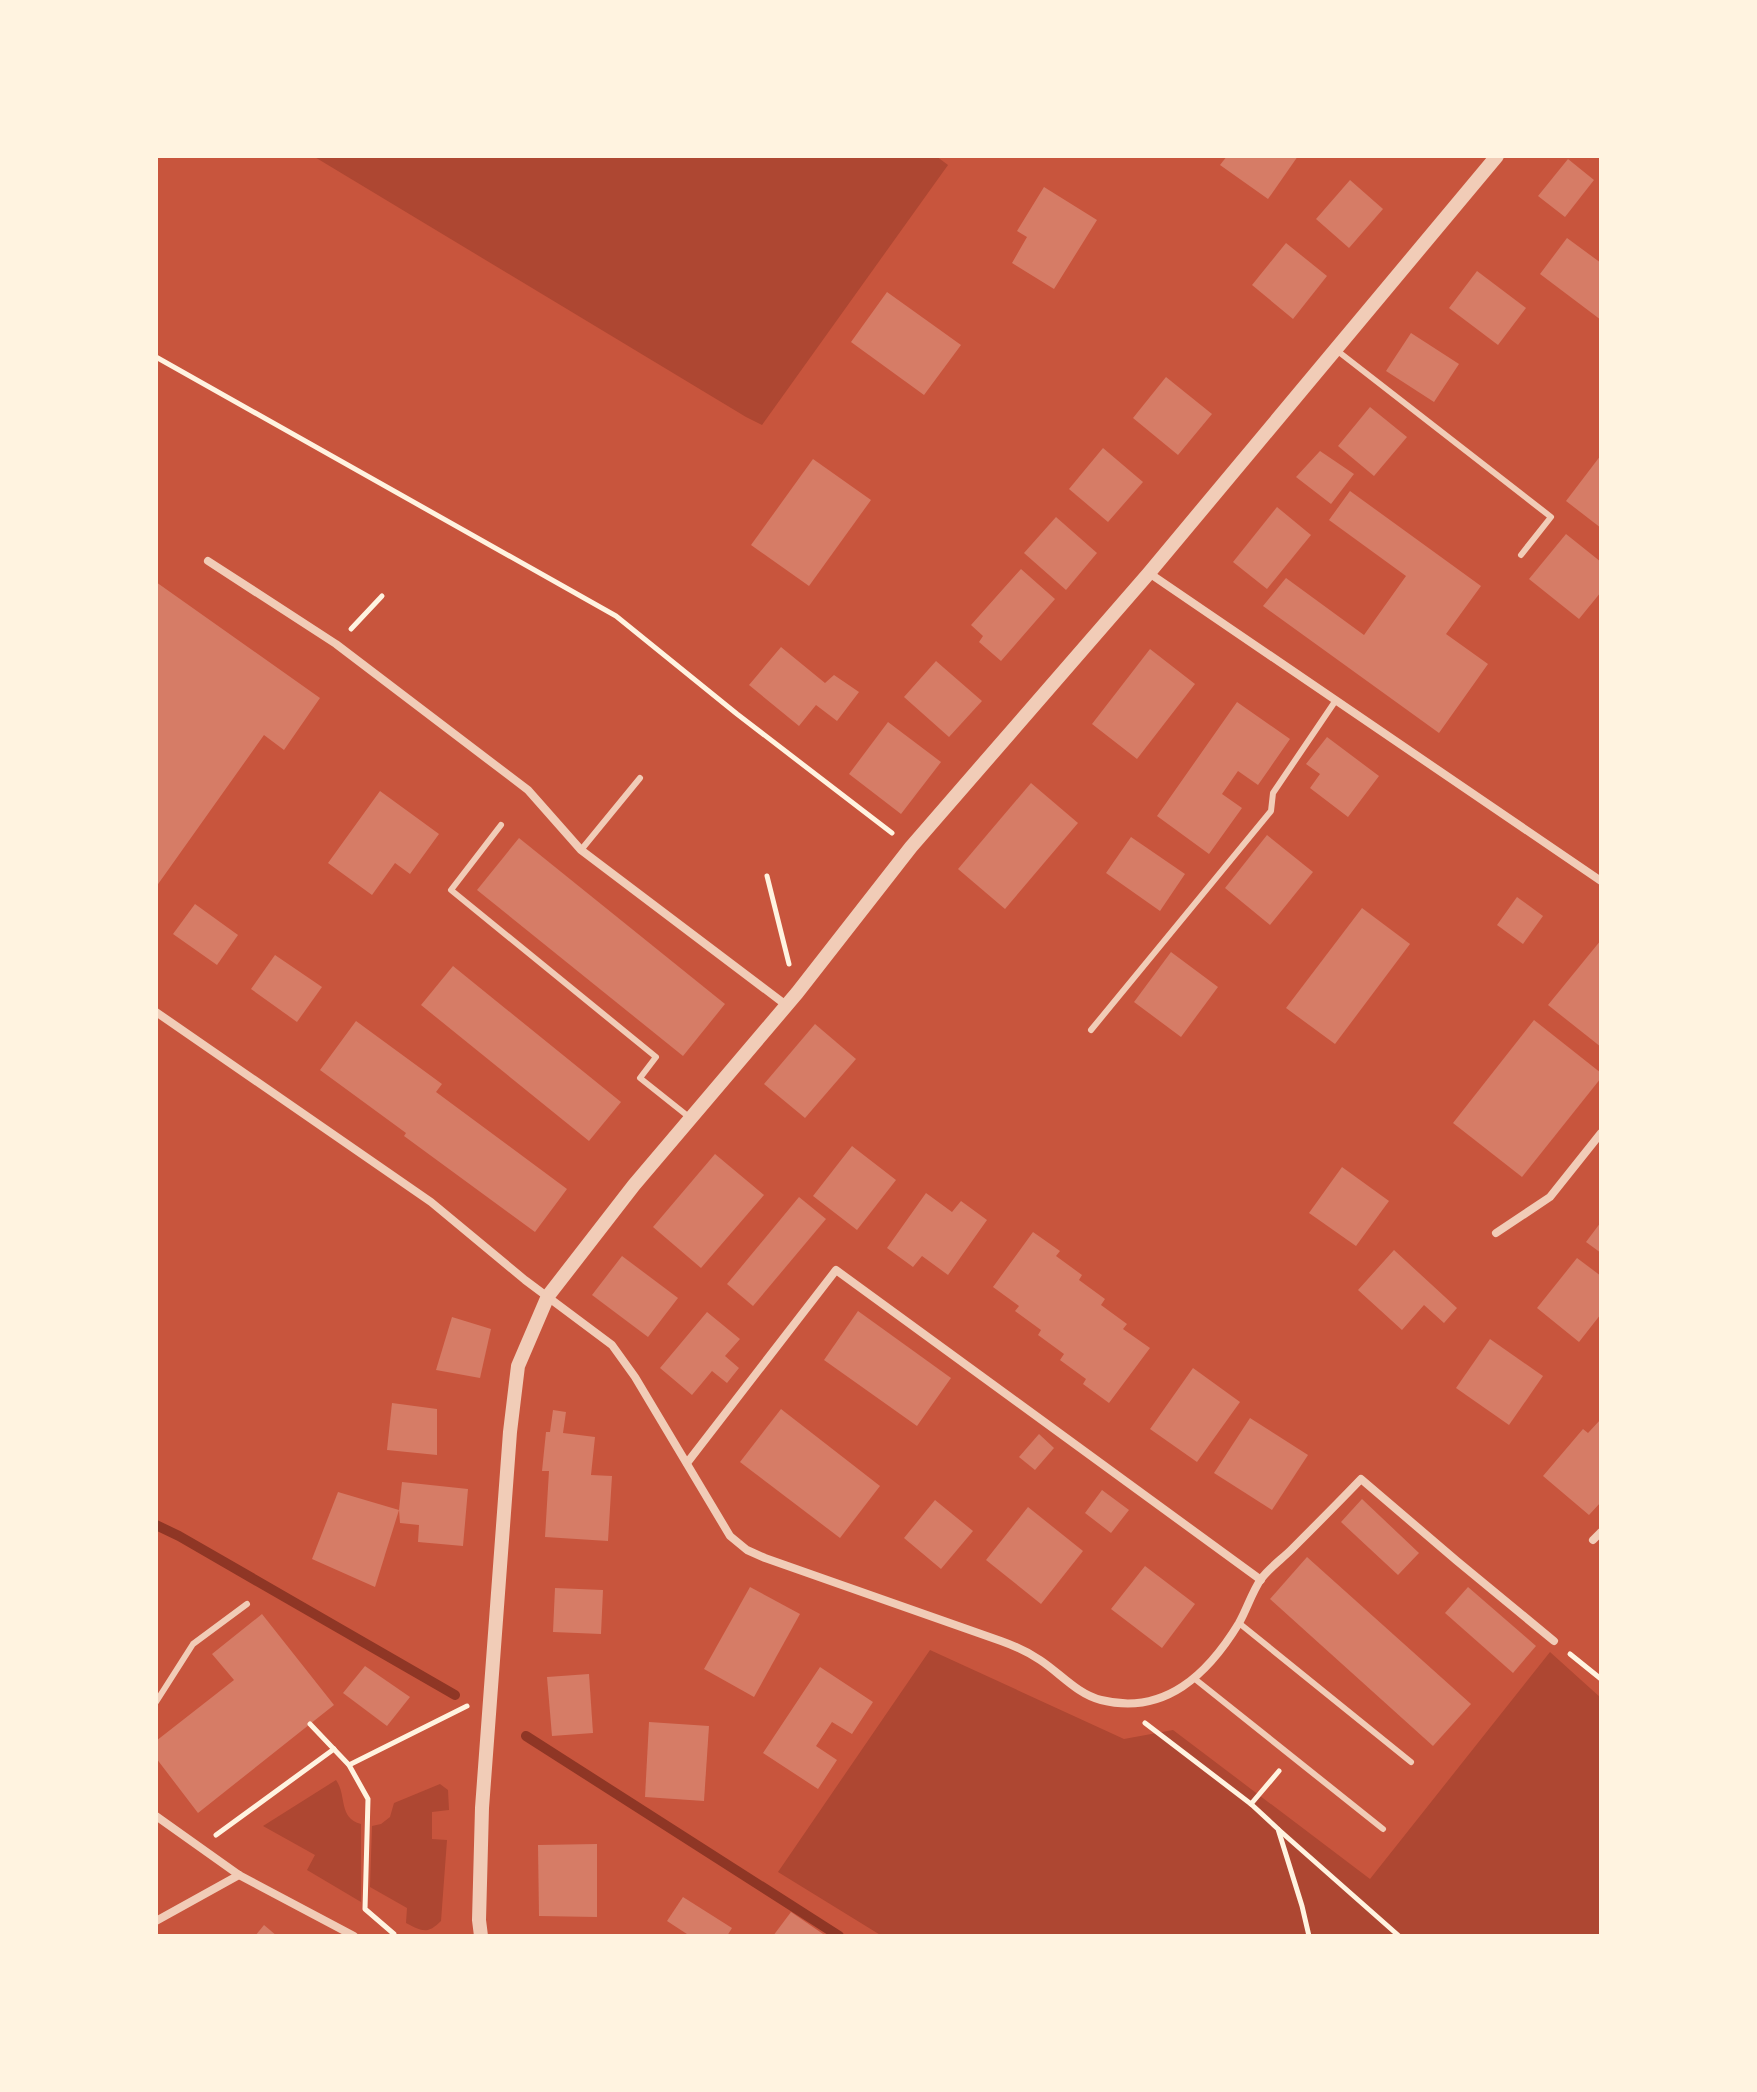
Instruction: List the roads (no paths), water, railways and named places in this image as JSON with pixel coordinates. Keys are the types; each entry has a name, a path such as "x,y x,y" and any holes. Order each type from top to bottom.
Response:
{"street":[{"path":"481,1936 479,1860 510,1432 518,1366 548,1296 634,1185 791,999 911,847 1149,573 1497,156"},
{"path":"208,561 336,644 528,790 581,850 791,999"},
{"path":"1149,573 1601,881"},
{"path":"156,1012 431,1202 525,1280 612,1345 635,1377 730,1536 747,1550 1024,1650 1080,1691 1098,1699 1135,1704 1155,1700 1195,1679 1239,1623 1261,1580 1361,1479 1554,1641"},
{"path":"1496,1233 1550,1197 1601,1133"},
{"path":"687,1463 836,1270 1261,1580"},
{"path":"1593,1540 1601,1532"},
{"path":"156,1816 239,1875 354,1936"},
{"path":"156,1921 239,1875"}],"lane":[{"path":"1335,349 1551,517 1521,555"},
{"path":"1091,1030 1271,811 1273,793 1336,700"},
{"path":"581,850 640,778"},
{"path":"501,825 451,890 656,1057 640,1078 692,1119"},
{"path":"156,1702 193,1644 247,1604"},
{"path":"1239,1623 1411,1762"},
{"path":"1195,1679 1383,1829"}],"waterway":[{"path":"156,1525 455,1695"},
{"path":"526,1736 839,1936"}]}
